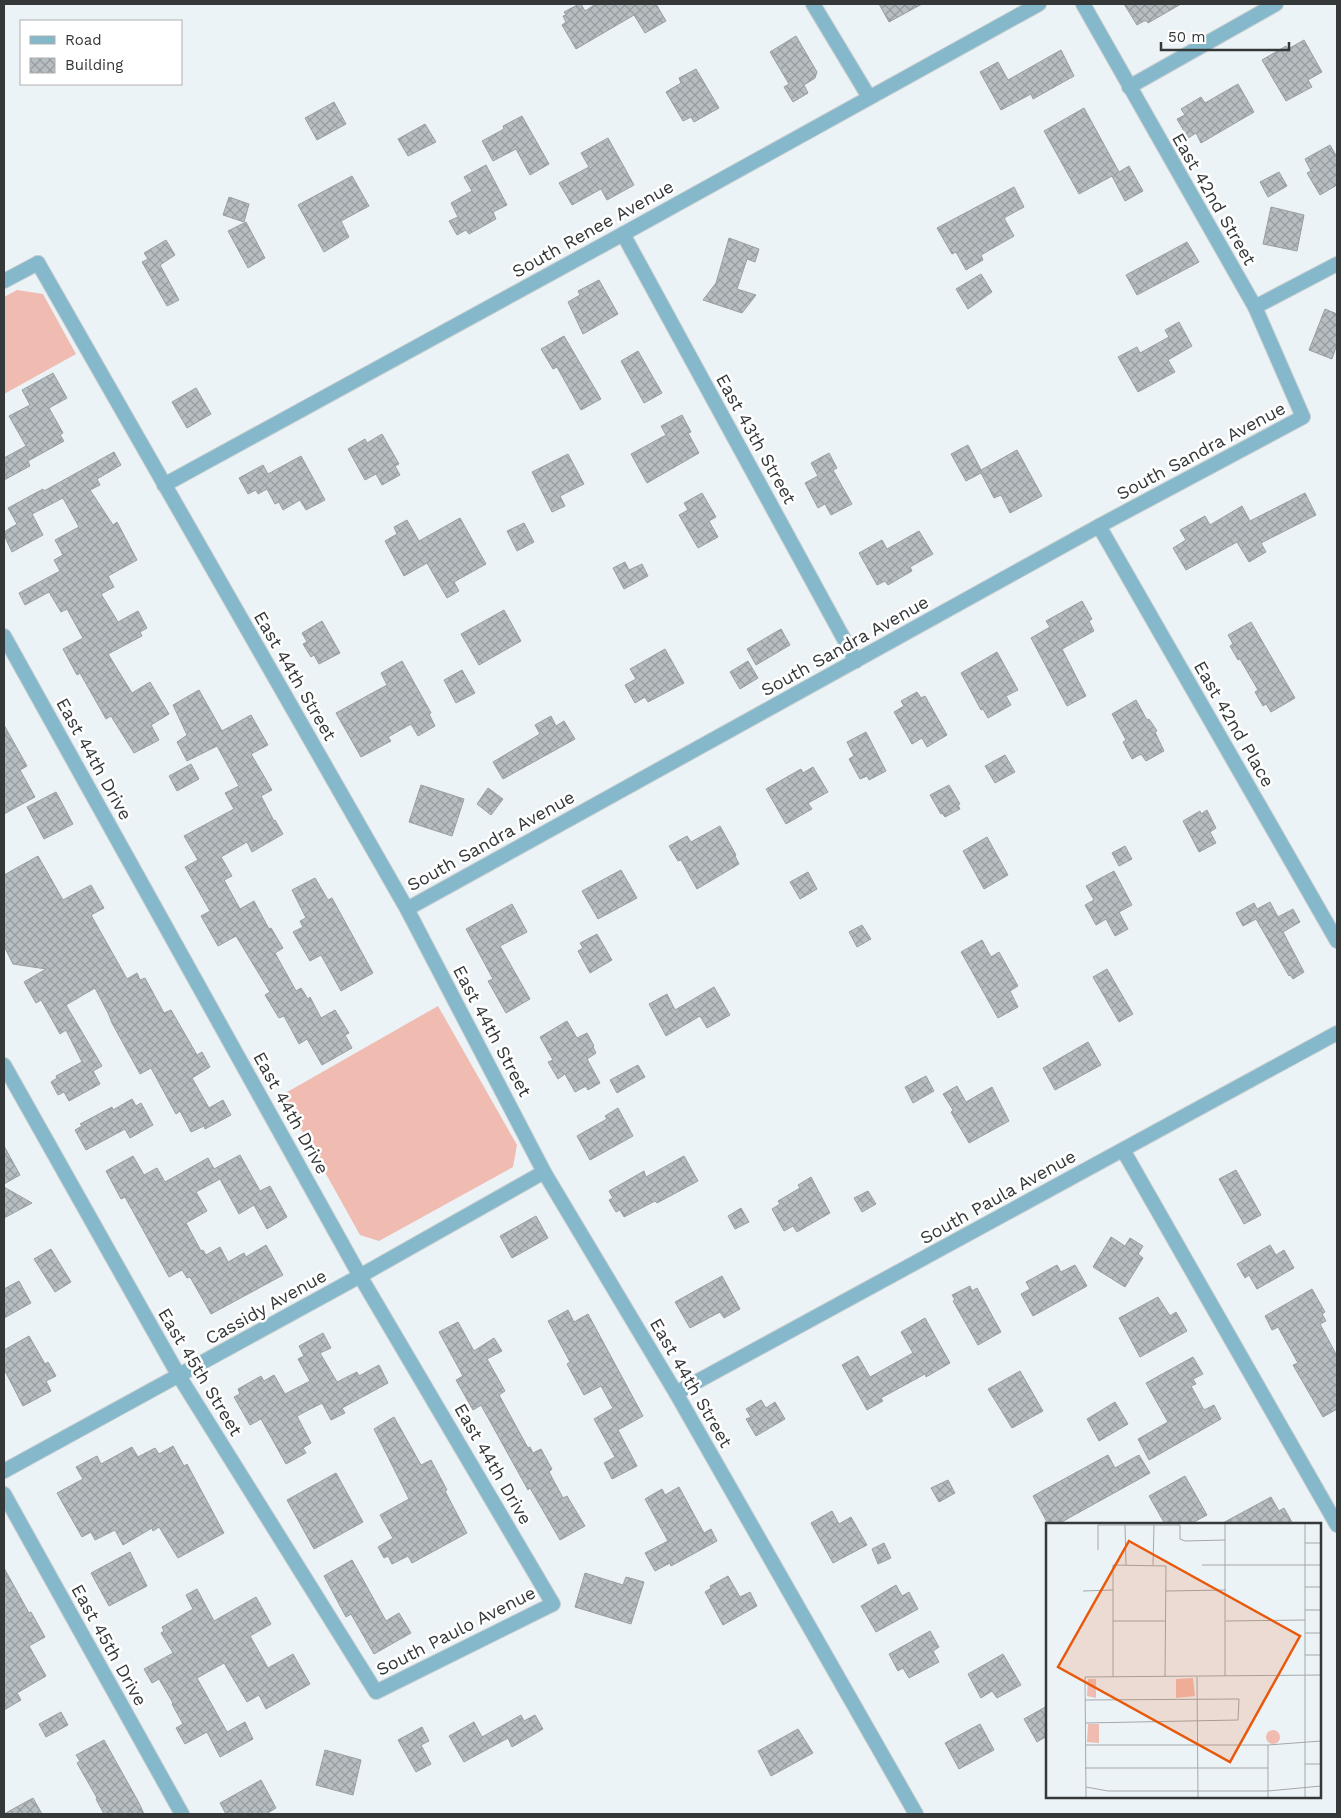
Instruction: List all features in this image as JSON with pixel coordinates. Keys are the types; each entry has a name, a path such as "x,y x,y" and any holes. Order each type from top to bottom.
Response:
{"street":[{"path":"813,4 869,97"},
{"name":"South Renee Avenue","path":"164,485 1039,4"},
{"name":"East 42nd Street","path":"1083,4 1255,307 1303,417"},
{"path":"1129,87 1276,4"},
{"name":"East 43th Street","path":"623,234 856,661"},
{"name":"East 44th Street","path":"4,282 38,263 407,909 544,1172 676,1393 916,1814"},
{"path":"1255,307 1337,264"},
{"name":"South Sandra Avenue","path":"407,909 1099,526 1303,417"},
{"name":"East 42nd Place","path":"1099,526 1337,940"},
{"name":"East 44th Drive","path":"4,636 360,1276 553,1604"},
{"name":"South Paula Avenue","path":"676,1393 1337,1033"},
{"name":"East 45th Street","path":"4,1065 179,1376 376,1692"},
{"path":"1124,1150 1337,1525"},
{"name":"Cassidy Avenue","path":"4,1471 360,1276 544,1172"},
{"name":"East 45th Drive","path":"4,1494 182,1814"},
{"name":"South Paulo Avenue","path":"376,1692 553,1604"}],"shaded area":[{"path":"17,290 43,294 76,354 4,394 4,297"},
{"path":"438,1006 517,1145 513,1167 379,1241 360,1235 282,1095"}],"building":[{"path":"581,4 585,11 596,4 656,4 666,21 645,33 634,15 576,49 562,25 566,22 563,16 566,15 564,12"},
{"path":"879,4 922,4 889,22"},
{"path":"1124,4 1181,4 1148,23 1144,21 1137,25"},
{"path":"796,36 817,72 815,78 804,85 808,93 793,102 784,87 789,84 770,52"},
{"path":"1304,40 1322,72 1308,80 1312,87 1286,101 1262,60 1286,46 1288,49"},
{"path":"1061,50 1074,76 1033,99 1031,94 1001,110 980,72 998,62 1008,80"},
{"path":"696,69 719,108 694,122 691,117 683,121 666,92 681,83 679,78"},
{"path":"1238,84 1254,112 1201,143 1196,133 1188,138 1177,119 1185,115 1181,109 1201,97 1205,103"},
{"path":"334,102 346,124 317,140 305,118"},
{"path":"1084,108 1119,172 1129,166 1143,191 1125,201 1112,176 1079,194 1044,131"},
{"path":"522,116 549,164 530,175 516,149 493,161 482,141 504,129 503,126"},
{"path":"425,124 436,142 408,156 398,139"},
{"path":"608,138 634,185 607,200 601,189 572,205 559,183 589,167 581,153"},
{"path":"1330,145 1337,157 1337,185 1320,195 1307,173 1311,171 1305,159"},
{"path":"486,165 507,205 493,212 496,219 469,234 466,230 457,235 449,221 458,217 451,203 472,191 464,177"},
{"path":"1279,172 1287,186 1268,197 1260,182"},
{"path":"352,176 369,206 341,221 349,237 324,252 298,205"},
{"path":"1014,187 1024,207 1004,218 1014,236 981,255 983,260 966,270 956,252 952,254 937,228"},
{"path":"229,197 249,204 244,222 223,215"},
{"path":"1271,207 1304,215 1297,251 1263,244"},
{"path":"246,222 265,258 248,268 228,231"},
{"path":"729,238 759,249 755,262 747,259 737,289 756,295 742,313 703,300 716,283"},
{"path":"166,240 175,255 160,265 179,300 167,306 142,262 148,259 144,253"},
{"path":"1187,242 1199,262 1137,295 1126,275"},
{"path":"981,274 992,292 968,309 956,289"},
{"path":"599,280 618,314 583,334 568,302 580,295 578,291"},
{"path":"1325,309 1337,314 1337,344 1332,359 1309,350"},
{"path":"1179,322 1192,346 1168,360 1175,372 1138,392 1118,357 1137,347 1140,353 1169,337 1165,330"},
{"path":"564,336 601,399 581,410 557,367 553,369 541,349"},
{"path":"638,351 662,393 644,403 621,361"},
{"path":"53,373 67,398 49,408 63,433 60,435 64,441 28,461 30,466 4,480 4,458 26,446 9,416 30,405 22,390"},
{"path":"196,388 211,414 187,428 172,402"},
{"path":"682,415 691,432 688,433 699,453 647,483 631,454 666,435 661,426"},
{"path":"382,434 399,464 395,466 400,475 382,485 376,474 365,480 348,449 365,439 367,443"},
{"path":"968,445 981,470 1017,450 1042,496 1010,513 1001,495 994,498 981,473 966,481 951,454"},
{"path":"114,452 121,465 97,479 100,485 90,490 113,525 117,522 137,560 108,576 114,587 101,594 118,622 138,611 147,628 140,632 142,636 108,654 132,693 150,682 169,714 151,725 159,740 134,753 111,716 106,719 80,673 77,675 63,649 83,638 67,609 61,612 49,592 25,605 19,593 60,571 54,560 63,555 55,540 79,527 63,498 32,514 43,535 12,552 4,535 4,532 17,524 8,508 43,489 44,491"},
{"path":"829,453 837,468 833,470 852,504 831,515 825,504 818,508 805,483 818,476 811,463"},
{"path":"568,454 584,484 560,496 565,506 552,512 532,472"},
{"path":"301,456 325,500 306,510 300,500 283,510 279,502 275,504 267,489 258,494 256,490 248,494 239,478 263,465 268,474"},
{"path":"702,493 716,517 709,521 718,537 698,548 679,515 688,510 684,503"},
{"path":"1305,493 1316,515 1261,543 1266,552 1249,562 1237,542 1186,570 1173,548 1186,540 1180,530 1205,516 1210,525 1242,506 1250,521"},
{"path":"460,518 486,564 454,582 459,591 447,598 427,563 404,576 385,541 397,534 394,527 407,520 419,541"},
{"path":"524,523 534,542 517,551 507,531"},
{"path":"919,531 933,554 910,567 912,571 888,585 885,581 877,585 859,553 882,540 887,549"},
{"path":"625,562 629,570 642,564 648,576 624,589 613,568"},
{"path":"1082,601 1092,619 1089,621 1094,631 1062,649 1086,696 1067,706 1031,638 1050,627 1046,621"},
{"path":"504,610 521,641 479,665 461,634"},
{"path":"322,621 340,653 319,664 314,655 311,657 303,644 307,642 302,633"},
{"path":"1251,622 1295,698 1271,712 1266,704 1263,706 1255,692 1258,690 1230,646 1233,644 1228,635"},
{"path":"781,629 790,645 756,665 747,649"},
{"path":"665,649 684,683 648,702 645,697 635,703 625,685 636,679 630,669"},
{"path":"997,652 1018,690 1006,696 1011,705 988,718 983,709 981,710 961,673"},
{"path":"402,661 431,713 429,714 435,726 418,736 411,724 388,737 391,741 361,757 336,713 387,685 381,673"},
{"path":"748,661 758,678 740,689 730,672"},
{"path":"462,670 475,693 456,703 444,680"},
{"path":"199,690 222,731 251,715 268,745 251,754 272,790 261,796 283,834 252,852 247,842 221,857 232,876 224,880 240,909 254,901 269,929 271,928 283,948 275,953 296,991 301,988 308,999 310,997 321,1018 335,1010 349,1033 345,1035 352,1048 322,1065 307,1039 299,1044 284,1016 279,1018 265,995 270,992 236,936 218,946 201,916 210,911 185,867 198,860 184,836 234,809 225,793 239,786 217,746 187,761 177,742 187,735 173,705"},
{"path":"917,692 921,698 925,696 947,735 927,747 922,738 912,744 894,712 904,706 901,701"},
{"path":"1136,700 1147,720 1149,719 1157,731 1155,732 1164,751 1146,761 1141,754 1132,759 1123,742 1126,740 1112,714"},
{"path":"551,716 556,726 564,721 575,739 503,779 493,762 540,734 535,725"},
{"path":"4,725 27,766 20,770 35,797 4,814"},
{"path":"866,732 886,771 869,780 867,776 860,779 849,759 854,756 847,742"},
{"path":"1005,755 1015,772 995,783 985,766"},
{"path":"191,764 199,779 177,791 169,776"},
{"path":"813,767 828,792 808,803 812,809 786,824 766,789 801,769 803,773"},
{"path":"421,785 464,799 452,836 409,822"},
{"path":"949,785 960,804 958,805 960,809 945,817 941,814 930,795"},
{"path":"488,788 503,799 491,815 477,804"},
{"path":"56,792 73,824 44,839 27,807"},
{"path":"1207,810 1216,828 1210,832 1216,843 1199,852 1183,821 1200,811 1201,814"},
{"path":"720,826 739,864 697,889 681,860 678,861 669,846 687,836 691,842"},
{"path":"987,837 1008,875 984,889 963,851"},
{"path":"1125,846 1132,859 1119,866 1112,853"},
{"path":"38,856 63,900 91,885 104,908 91,915 127,979 137,973 140,980 145,978 164,1013 171,1010 197,1055 202,1052 210,1067 192,1078 209,1108 223,1100 231,1115 205,1129 204,1126 191,1132 180,1111 176,1114 151,1068 140,1074 95,988 66,1005 102,1066 93,1071 100,1084 69,1101 64,1092 58,1095 51,1082 57,1078 56,1076 82,1062 66,1030 60,1034 41,1000 36,1003 24,982 46,969 13,964 4,946 4,875"},
{"path":"621,870 637,898 598,919 582,891"},
{"path":"1114,871 1132,905 1119,912 1128,929 1115,936 1106,919 1096,925 1085,905 1094,900 1086,886"},
{"path":"808,872 817,889 800,899 790,882"},
{"path":"315,878 328,900 332,898 373,973 341,991 321,955 310,961 293,932 303,927 300,921 306,918 292,890"},
{"path":"1270,902 1278,917 1293,909 1300,922 1283,932 1304,972 1293,979 1289,976 1256,919 1243,926 1236,913 1254,903 1257,909"},
{"path":"512,904 527,932 500,946 530,999 506,1013 488,981 493,979 466,929"},
{"path":"862,925 871,939 857,947 849,932"},
{"path":"597,934 612,960 590,973 578,951 583,948 580,943"},
{"path":"982,940 991,957 999,952 1018,986 1010,991 1018,1007 998,1018 961,952"},
{"path":"1107,969 1133,1014 1119,1022 1093,977"},
{"path":"714,987 730,1015 707,1028 700,1016 666,1036 649,1004 667,994 675,1010"},
{"path":"567,1021 577,1038 587,1033 594,1046 596,1053 587,1059 600,1083 588,1090 586,1086 575,1092 565,1074 558,1079 548,1062 553,1060 540,1037"},
{"path":"1088,1042 1101,1065 1055,1090 1043,1068"},
{"path":"638,1065 645,1077 617,1093 610,1080"},
{"path":"926,1076 934,1091 913,1103 905,1087"},
{"path":"957,1086 966,1102 992,1087 1009,1121 969,1143 943,1094"},
{"path":"132,1099 136,1106 141,1103 153,1125 130,1138 125,1129 86,1150 75,1130 82,1126 80,1124 112,1107 113,1110"},
{"path":"618,1108 633,1136 590,1160 577,1136 607,1119 605,1116"},
{"path":"4,1146 20,1175 4,1184"},
{"path":"240,1155 260,1191 270,1186 287,1217 267,1229 254,1205 239,1214 220,1179 196,1192 207,1211 186,1223 201,1251 203,1250 206,1255 220,1247 228,1262 244,1253 246,1257 266,1245 283,1275 211,1314 190,1277 187,1278 182,1270 169,1277 125,1197 121,1199 106,1171 133,1156 144,1175 157,1168 165,1182 208,1158 214,1169"},
{"path":"684,1156 698,1181 657,1203 655,1201 624,1217 620,1210 616,1212 609,1200 613,1198 609,1191 644,1171 646,1177"},
{"path":"1236,1170 1261,1215 1244,1224 1219,1179"},
{"path":"811,1177 830,1213 797,1232 793,1226 784,1231 772,1209 780,1204 778,1201 800,1188 798,1185"},
{"path":"4,1187 32,1203 4,1218"},
{"path":"868,1191 876,1204 862,1212 854,1198"},
{"path":"741,1208 749,1222 735,1229 728,1216"},
{"path":"536,1216 548,1238 512,1258 500,1236"},
{"path":"1111,1237 1125,1246 1130,1238 1143,1246 1138,1254 1143,1258 1125,1287 1093,1267"},
{"path":"1270,1245 1276,1255 1284,1250 1294,1268 1257,1289 1249,1275 1245,1278 1237,1264"},
{"path":"51,1249 71,1282 55,1292 34,1259"},
{"path":"1057,1265 1061,1272 1075,1265 1087,1286 1033,1316 1021,1294 1030,1289 1026,1282"},
{"path":"722,1276 740,1309 724,1318 720,1312 690,1328 675,1302"},
{"path":"19,1281 31,1303 4,1318 4,1289"},
{"path":"970,1286 972,1291 977,1288 1001,1332 978,1345 953,1301 955,1300 952,1295"},
{"path":"1312,1289 1325,1312 1322,1314 1326,1321 1320,1324 1337,1356 1337,1409 1323,1417 1293,1365 1298,1363 1278,1327 1272,1330 1265,1316"},
{"path":"1158,1297 1170,1316 1176,1312 1187,1331 1140,1357 1119,1318"},
{"path":"568,1310 574,1322 588,1314 643,1416 618,1430 637,1466 612,1479 604,1463 615,1457 594,1419 613,1408 601,1386 584,1395 567,1364 570,1362 548,1321"},
{"path":"925,1318 950,1363 926,1377 925,1374 881,1398 883,1401 867,1410 842,1365 858,1356 870,1377 913,1353 901,1332"},
{"path":"458,1322 474,1351 494,1338 502,1351 487,1359 505,1391 499,1395 528,1448 530,1447 533,1453 541,1449 552,1469 549,1472 563,1498 567,1496 585,1526 560,1540 530,1488 528,1490 481,1405 473,1410 456,1380 463,1376 439,1332"},
{"path":"323,1333 331,1348 320,1353 337,1382 357,1372 359,1376 379,1365 388,1383 342,1408 345,1413 331,1420 322,1403 297,1416 311,1443 303,1448 306,1453 286,1464 261,1419 250,1425 234,1397 240,1394 238,1389 261,1376 264,1381 274,1375 285,1394 310,1381 298,1359 304,1356 299,1346"},
{"path":"29,1336 45,1364 48,1362 56,1376 46,1381 51,1391 23,1406 4,1369 4,1350"},
{"path":"1193,1357 1203,1374 1193,1379 1196,1384 1191,1386 1204,1410 1214,1405 1221,1419 1149,1460 1138,1439 1168,1422 1146,1383"},
{"path":"1020,1371 1043,1411 1012,1428 988,1389"},
{"path":"761,1400 766,1408 775,1402 785,1419 756,1436 746,1419 751,1417 746,1409"},
{"path":"1115,1402 1128,1424 1099,1441 1087,1419"},
{"path":"394,1417 421,1465 431,1460 467,1533 412,1563 408,1556 392,1564 388,1556 384,1558 378,1547 393,1538 380,1515 409,1499 374,1429"},
{"path":"173,1446 184,1466 187,1464 224,1533 178,1558 159,1527 153,1531 152,1528 123,1545 115,1530 95,1540 91,1532 82,1537 57,1493 83,1479 76,1467 97,1456 101,1464 132,1447 138,1457 155,1448 159,1454"},
{"path":"1108,1455 1115,1468 1139,1455 1150,1473 1060,1523 1047,1523 1033,1496"},
{"path":"336,1473 363,1522 314,1549 287,1500"},
{"path":"1185,1476 1207,1515 1192,1523 1164,1523 1149,1496"},
{"path":"948,1480 955,1493 939,1502 931,1488"},
{"path":"679,1487 704,1533 711,1529 717,1541 671,1566 670,1563 655,1571 645,1553 668,1541 645,1499 662,1489 665,1495"},
{"path":"1271,1497 1279,1511 1284,1508 1292,1523 1223,1523"},
{"path":"832,1511 839,1524 851,1517 867,1545 833,1563 811,1523"},
{"path":"884,1543 891,1558 878,1564 872,1549"},
{"path":"130,1552 147,1586 109,1606 91,1573"},
{"path":"352,1560 386,1621 399,1613 411,1633 374,1654 351,1614 346,1617 324,1576"},
{"path":"4,1568 45,1637 29,1646 46,1676 17,1693 21,1700 4,1710"},
{"path":"585,1573 623,1585 626,1577 644,1582 631,1624 575,1607"},
{"path":"728,1576 740,1597 750,1592 757,1606 723,1625 705,1592 711,1588 710,1586"},
{"path":"896,1585 902,1596 909,1592 918,1609 876,1632 861,1606"},
{"path":"197,1589 214,1621 256,1597 271,1624 250,1636 268,1668 293,1654 310,1684 266,1709 259,1695 247,1702 224,1663 197,1678 227,1732 245,1722 253,1739 220,1757 207,1732 185,1744 176,1728 183,1724 173,1703 159,1679 152,1683 144,1669 173,1653 161,1633 164,1631 162,1627 193,1609 186,1595"},
{"path":"930,1631 939,1647 933,1651 939,1662 909,1678 903,1668 898,1671 889,1654"},
{"path":"1003,1654 1021,1685 997,1698 992,1691 981,1698 968,1674"},
{"path":"1046,1707 1046,1737 1037,1742 1024,1719"},
{"path":"61,1712 68,1725 46,1737 39,1724"},
{"path":"521,1715 524,1721 535,1715 543,1729 512,1747 508,1738 464,1762 449,1736 474,1722 482,1737"},
{"path":"980,1724 994,1750 959,1769 945,1743"},
{"path":"422,1727 429,1741 421,1745 431,1764 416,1772 398,1740"},
{"path":"798,1729 813,1753 771,1776 758,1751"},
{"path":"104,1740 144,1814 104,1814 77,1763 80,1761 76,1755"},
{"path":"325,1750 361,1760 353,1795 316,1785"},
{"path":"261,1780 276,1808 266,1814 226,1814 220,1803"},
{"path":"33,1798 42,1814 4,1814"}]}
